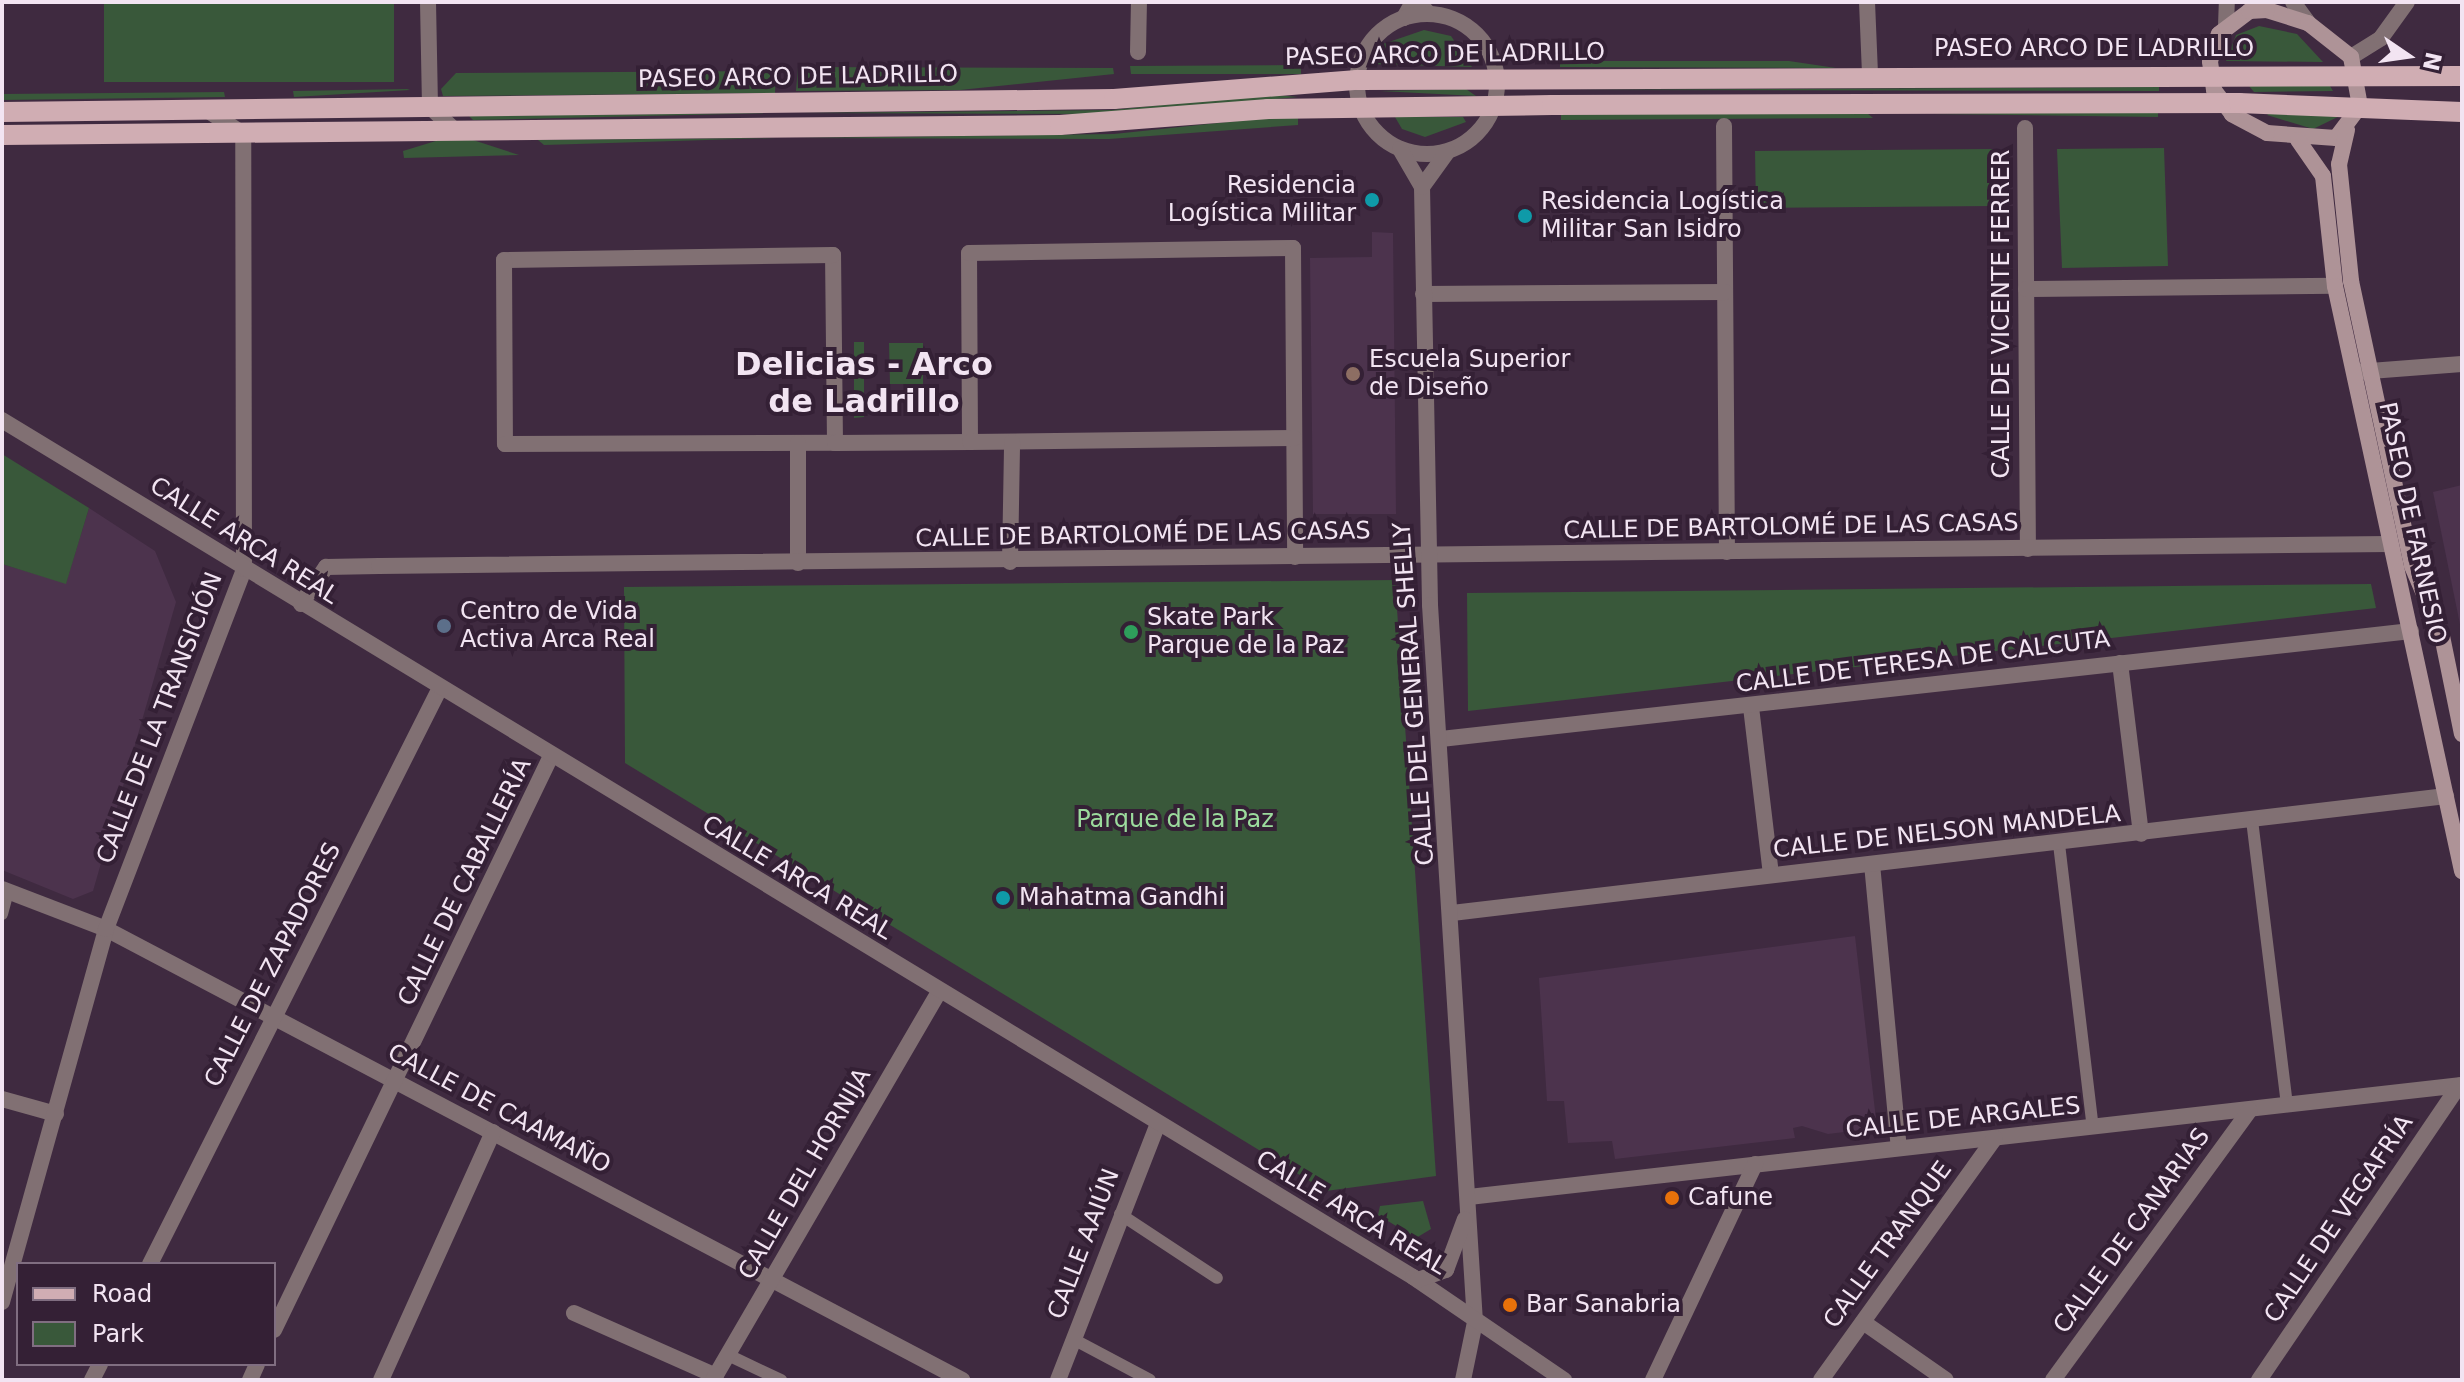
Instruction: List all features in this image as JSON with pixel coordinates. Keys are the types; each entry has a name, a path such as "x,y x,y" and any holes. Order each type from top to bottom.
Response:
{"main road":[{"path":"2347,130 2324,141 2298,140 2247,124 2221,102 2210,76 2212,49 2226,26 2267,10 2308,23 2355,67 2360,106"},
{"name":"PASEO ARCO DE LADRILLO","path":"2,112 1114,99 1357,80 1870,75 2210,76 2355,67 2462,76"},
{"name":"PASEO ARCO DE LADRILLO","path":"2,135 1060,125 1268,109 1494,106 2221,102 2462,112"},
{"name":"PASEO DE FARNESIO","path":"2360,106 2347,130 2340,172 2361,370 2390,544 2462,871"},
{"name":"PASEO DE FARNESIO","path":"2298,140 2323,176 2335,286 2361,370 2412,566 2442,636 2462,734"}],"street":[{"path":"428,2 430,107 456,131"},
{"path":"1138,52 1139,2"},
{"path":"1867,2 1870,75"},
{"path":"2226,26 2227,2"},
{"path":"2293,2 2308,23"},
{"path":"2355,67 2407,2"},
{"path":"1362,110 1357,80 1367,48 1404,18 1420,6 1470,28 1497,80 1494,106 1480,131 1448,151 1422,187"},
{"path":"207,110 243,134"},
{"name":"CALLE DEL GENERAL SHELLY","path":"1362,110 1400,149 1422,187 1429,556 1475,1322 1463,1380"},
{"path":"1724,126 1727,552"},
{"name":"CALLE DE VICENTE FERRER","path":"2025,128 2028,549"},
{"name":"CALLE DE LA TRANSICIÓN","path":"2,1302 106,929 244,569 243,134"},
{"path":"1400,149 1448,151"},
{"path":"970,442 969,253 1293,248 1295,557"},
{"path":"835,443 833,255 504,260 505,444 835,443 1012,442 1294,438"},
{"path":"2026,289 2335,286"},
{"path":"1423,294 1725,292"},
{"path":"2361,370 2462,364"},
{"name":"CALLE ARCA REAL","path":"2,420 1157,1126 1418,1280 1475,1322 1564,1380"},
{"path":"1010,562 1012,442"},
{"path":"798,443 798,563"},
{"name":"CALLE DE BARTOLOMÉ DE LAS CASAS","path":"301,604 326,567 1010,562 2390,544"},
{"name":"CALLE DE TERESA DE CALCUTA","path":"1441,739 1751,707 2411,631"},
{"path":"2120,663 2141,834"},
{"name":"CALLE DE ZAPADORES","path":"151,1262 440,688"},
{"path":"1751,707 1771,875"},
{"name":"CALLE DE CABALLERÍA","path":"276,1326 551,756"},
{"name":"CALLE DE NELSON MANDELA","path":"1452,913 2059,844 2446,796"},
{"path":"2252,820 2287,1105"},
{"path":"2059,844 2093,1128"},
{"path":"1872,864 1899,1148"},
{"name":"CALLE DE CAAMAÑO","path":"2,914 5,890 106,929 962,1380"},
{"name":"CALLE DEL HORNIJA","path":"714,1378 939,992"},
{"name":"CALLE DE ARGALES","path":"1469,1197 2460,1085"},
{"name":"CALLE DE VEGAFRÍA","path":"2263,1379 2460,1085"},
{"path":"2,1099 56,1114"},
{"name":"CALLE DE CANARIAS","path":"2053,1380 2250,1110"},
{"name":"CALLE AAIÚN","path":"1058,1380 1120,1214 1157,1126"},
{"path":"381,1380 493,1132"},
{"name":"CALLE TRANQUE","path":"1821,1380 1995,1138"},
{"path":"1653,1380 1755,1164"},
{"name":"CALLE DEL GENERAL SHELLY","path":"1418,1280 1453,1261 1469,1197"},
{"path":"1120,1214 1217,1278"},
{"path":"574,1313 714,1378"},
{"path":"1863,1322 1946,1380"},
{"path":"1073,1339 1150,1380"},
{"path":"728,1355 781,1380"}],"shaded area":[{"name":"Escuela Superior de Diseño","path":"1372,232 1393,233 1396,514 1313,514 1310,258 1372,257"},
{"path":"2462,485 2462,634 2433,492"},
{"path":"89,508 155,551 176,602 93,891 73,899 2,870 2,564 66,583"},
{"path":"1855,936 1877,1128 1828,1134 1802,1126 1793,1128 1795,1138 1615,1159 1612,1141 1568,1143 1564,1101 1547,1101 1539,978"}],"green space":[{"path":"104,2 394,2 394,82 104,82"},
{"path":"2259,26 2297,34 2323,62 2226,61 2236,35"},
{"path":"1424,30 1451,36 1472,67 1371,64 1383,44"},
{"path":"1560,61 1789,61 1836,68 1560,67"},
{"path":"1301,65 1301,74 1131,74 1130,66"},
{"path":"798,67 1113,68 1114,74 960,90 796,91"},
{"path":"776,71 775,93 443,96 441,89 456,73"},
{"path":"2249,86 2330,86 2333,91 2254,92"},
{"path":"2159,87 2159,91 1560,90"},
{"path":"407,89 410,90 294,97 293,91"},
{"path":"1466,89 1476,96 1380,91"},
{"path":"224,92 225,97 2,100 2,94"},
{"path":"1268,94 1298,97 1111,114 796,113 1112,110"},
{"path":"2158,110 2158,117 1932,114"},
{"path":"2271,112 2346,113 2313,129 2267,115"},
{"path":"776,113 473,120 469,116"},
{"path":"1867,113 1873,118 1561,120 1561,114"},
{"path":"1395,117 1463,117 1466,122 1425,137 1402,129"},
{"path":"1265,118 1298,118 1298,125 1109,139 796,138 1114,134"},
{"path":"776,138 544,145 538,140"},
{"path":"439,140 473,140 519,155 404,158 403,151"},
{"path":"2164,148 2168,266 2062,268 2057,149"},
{"path":"1993,149 1994,206 1756,208 1755,151"},
{"path":"854,342 864,342 864,417 854,418"},
{"path":"889,343 923,343 923,384 890,384"},
{"path":"2,454 89,508 66,584 2,564"},
{"name":"Parque de la Paz","path":"1395,580 1436,1176 1326,1191 625,763 624,587"},
{"path":"2371,584 2376,608 1468,711 1467,593"},
{"path":"1423,1201 1431,1229 1416,1238 1378,1215 1380,1206"}],"place":[{"name":"Residencia Logística Militar","path":"1372,200"},
{"name":"Residencia Logística Militar San Isidro","path":"1525,216"},
{"name":"Escuela Superior de Diseño","path":"1353,374"},
{"name":"Centro de Vida Activa Arca Real","path":"444,626"},
{"name":"Skate Park Parque de la Paz","path":"1131,632"},
{"name":"Mahatma Gandhi","path":"1003,898"},
{"name":"Cafune","path":"1672,1198"},
{"name":"Bar Sanabria","path":"1510,1305"}],"district":[{"name":"Delicias - Arco de Ladrillo","path":"864,384"}]}
